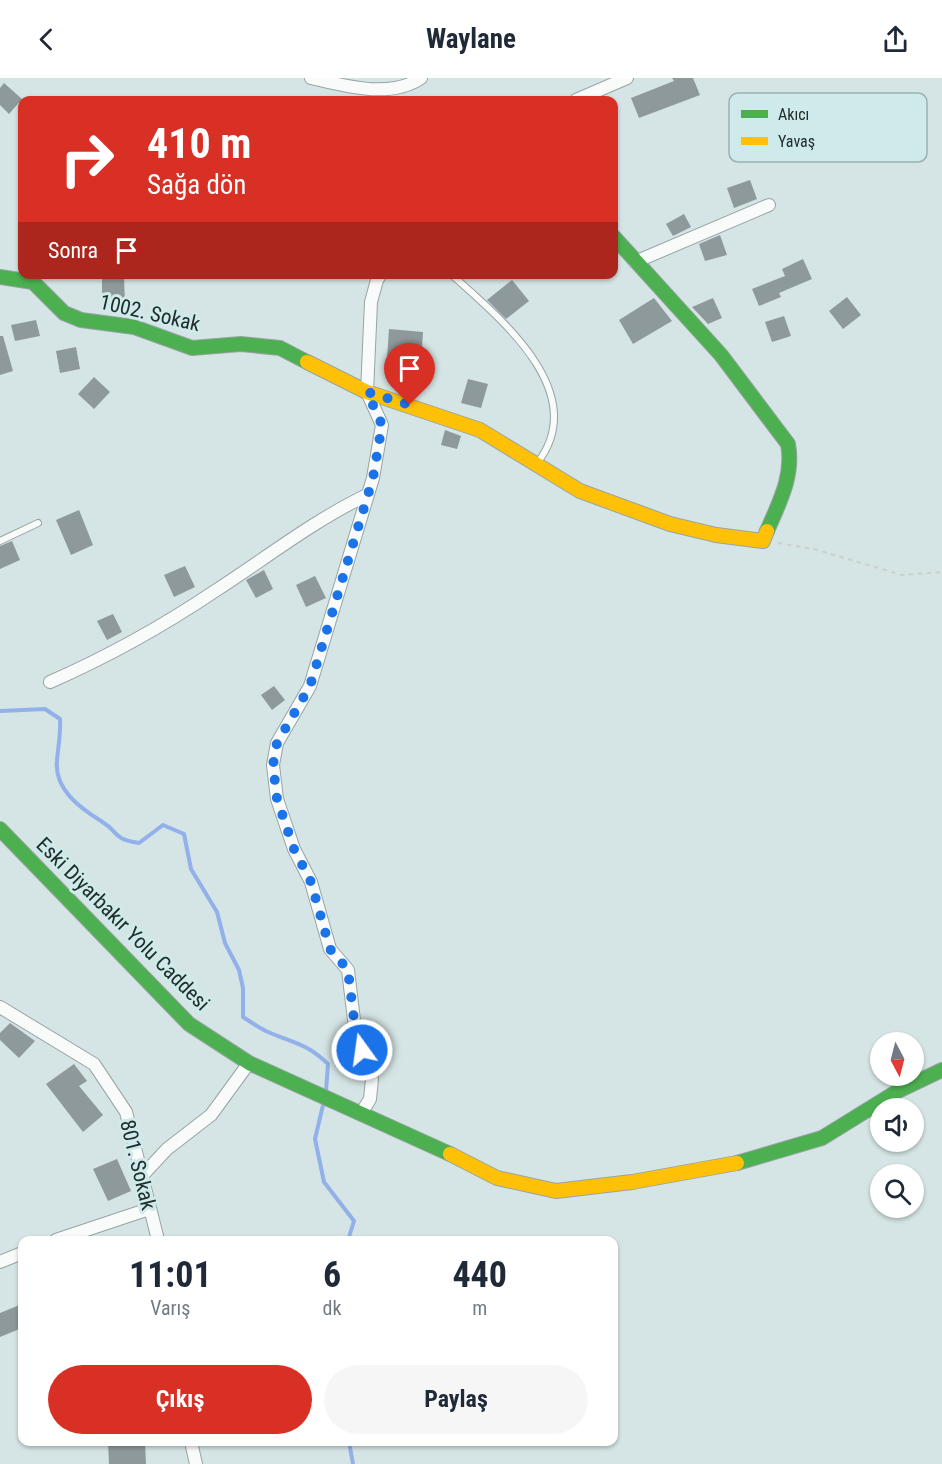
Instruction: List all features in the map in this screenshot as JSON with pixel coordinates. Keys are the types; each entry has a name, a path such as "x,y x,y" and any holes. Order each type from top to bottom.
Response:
{"street":[{"path":"311,78 357,88 407,87 421,78"},
{"path":"585,96 627,78"},
{"path":"407,87 408,96"},
{"path":"635,262 770,205"},
{"path":"618,242 721,356 788,444 791,457 790,471 763,541"},
{"name":"1002. Sokak","path":"0,277 18,278"},
{"name":"1002. Sokak","path":"24,279 36,280 64,313 81,320 134,327 192,348 241,344 280,348 367,392 480,430 580,492 647,517 704,533 763,541"},
{"path":"362,1112 370,1100 372,1078 355,1028 348,970 330,949 311,882 294,849 277,799 273,765 277,743 310,686 373,478 382,425 367,392 371,302 377,279"},
{"path":"50,682 97,661 213,593 332,512 367,495"},
{"name":"Eski Diyarbakır Yolu Caddesi","path":"0,829 189,1024 249,1063 362,1112 497,1178 556,1191 632,1182 743,1162 822,1138 898,1091 942,1070"},
{"name":"801. Sokak","path":"0,1007 94,1064 126,1112 157,1236"},
{"path":"141,1177 167,1149 211,1115 249,1063"},
{"path":"68,1236 149,1209"},
{"path":"0,1262 18,1255"},
{"path":"192,1446 196,1464"}],"lane":[{"path":"456,279 522,345 547,383 554,404 555,422 548,448 536,465"},
{"path":"0,541 38,524"}],"path":[{"path":"763,541 814,549 902,575 942,572"}],"building":[{"path":"672,78 693,78 700,95 639,118 631,98 674,81"},
{"path":"4,83 19,96 18,104 9,114 0,105 0,88"},
{"path":"750,180 757,199 734,208 727,188"},
{"path":"684,214 691,227 673,236 666,224"},
{"path":"720,235 727,255 705,261 699,244"},
{"path":"803,259 812,279 779,293 781,297 759,306 752,289 785,276 782,269"},
{"path":"102,279 124,279 125,303 102,303"},
{"path":"512,280 529,301 506,319 487,300"},
{"path":"847,297 861,315 843,329 829,311"},
{"path":"654,298 672,321 633,344 619,320"},
{"path":"713,298 722,318 708,324 692,307"},
{"path":"784,316 791,336 772,342 765,322"},
{"path":"36,320 40,336 15,341 11,325"},
{"path":"389,329 423,332 421,362 387,359"},
{"path":"0,336 3,336 13,371 0,375"},
{"path":"76,347 80,369 60,373 56,351"},
{"path":"94,377 110,392 94,409 78,394"},
{"path":"468,379 488,384 481,408 461,403"},
{"path":"445,430 461,436 457,449 441,445"},
{"path":"79,510 93,545 71,555 56,520"},
{"path":"12,541 20,560 0,569 0,546"},
{"path":"185,566 195,587 174,597 164,575"},
{"path":"264,570 273,589 256,598 246,580"},
{"path":"315,576 326,598 306,607 296,585"},
{"path":"113,614 122,632 107,640 97,621"},
{"path":"274,686 285,700 272,710 261,695"},
{"path":"10,1023 35,1041 19,1058 0,1040 0,1033"},
{"path":"74,1064 87,1081 79,1086 103,1115 83,1132 46,1084"},
{"path":"117,1159 131,1191 108,1201 93,1169"},
{"path":"18,1306 18,1330 0,1337 0,1313"},
{"path":"108,1446 145,1446 146,1464 109,1464"}],"waterway":[{"path":"0,711 45,709 60,719 57,771 64,789 77,804 120,837 139,843 163,825 184,834 191,869 217,912 225,943 239,970 243,988 243,1017 265,1030 306,1048 328,1064 326,1091"},
{"path":"324,1101 315,1139 324,1182 354,1221 349,1236"},
{"path":"350,1446 353,1464"}],"traffic: fast":[{"path":"618,241 721,355 788,444 787,478 767,531"},
{"path":"0,277 33,282 64,313 81,320 134,327 192,348 241,344 280,348 307,362"},
{"path":"0,829 189,1024 249,1063 450,1154"},
{"path":"737,1163 822,1138 898,1091 942,1070"}],"traffic: slow":[{"path":"307,362 367,392 480,430 580,491 670,524 716,535 763,541 767,531"},
{"path":"450,1154 497,1178 556,1191 632,1182 737,1163"}],"route":[{"path":"362,1050 355,1028 348,970 330,949 311,882 294,849 277,799 273,765 277,743 310,686 325,642 356,527 373,478 382,425 367,392 410,405"}]}
